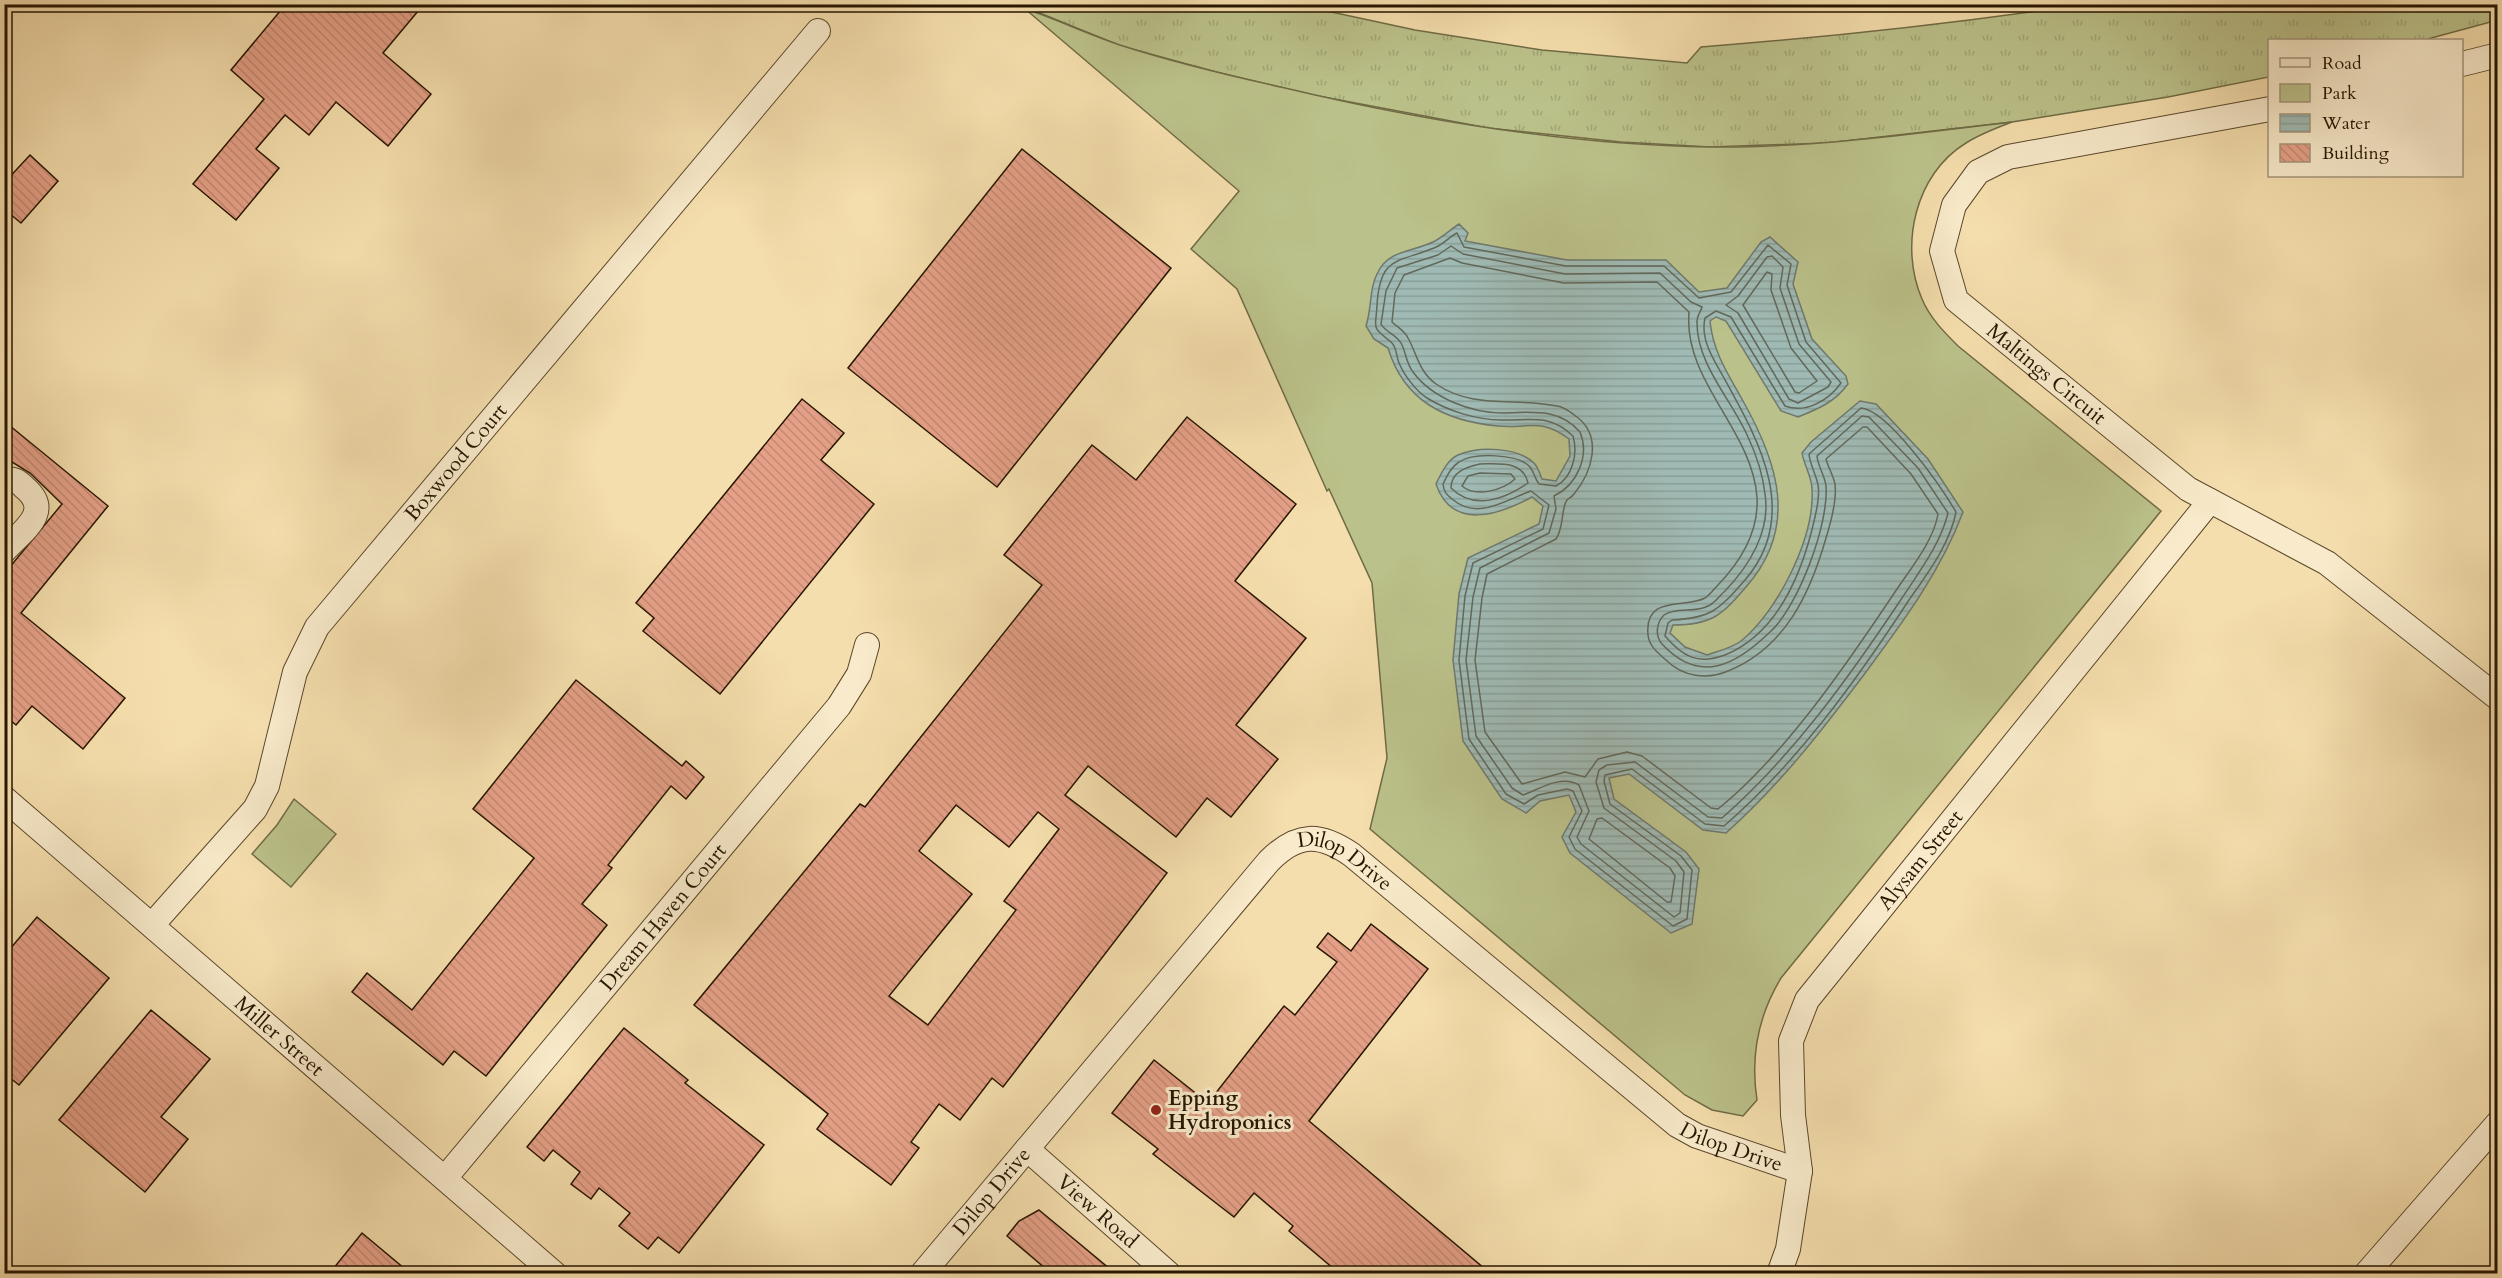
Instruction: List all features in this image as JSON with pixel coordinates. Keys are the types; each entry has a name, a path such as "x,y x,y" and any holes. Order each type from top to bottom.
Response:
{"street":[{"name":"Boxwood Court","path":"153,925 255,809 267,786 295,672 317,627 818,31"},
{"path":"2463,64 2498,55"},
{"name":"Maltings Circuit","path":"2268,109 2007,157 1978,172 1954,205 1942,251 1956,300 2188,489 2327,563 2498,698"},
{"path":"4,480 17,480 35,497 38,511 4,551"},
{"name":"Alysam Street","path":"1779,1274 1788,1249 1800,1171 1792,1115 1791,1041 1807,1000 2210,501"},
{"name":"Dream Haven Court","path":"445,1178 839,706 859,674 867,645"},
{"name":"Miller Street","path":"4,798 555,1274"},
{"name":"Dilop Drive","path":"922,1274 1269,861 1280,850 1293,843 1322,838 1334,842 1352,855 1677,1125 1696,1136 1800,1171"},
{"path":"2366,1274 2498,1123"},
{"name":"View Road","path":"1027,1149 1169,1274"}],"green space":[{"path":"2086,4 2497,4 2498,20 2428,39 2268,39 2268,77 2168,97 2012,122 1827,143 1710,147 1621,142 1488,128 1313,95 1121,46 1020,5 1299,5 1415,30 1542,50 1687,63 1701,47 1798,39"},
{"path":"1024,8 1123,46 1224,74 1390,111 1549,136 1656,145 1748,147 1861,139 2012,122 1977,137 1949,156 1934,173 1924,192 1916,213 1912,235 1915,278 1922,299 1933,319 1958,346 2161,511 1781,978 1761,1021 1758,1036 1755,1052 1757,1100 1743,1116 1712,1110 1685,1095 1370,829 1387,758 1372,583 1329,489 1327,491 1237,289 1191,249 1239,191"},
{"path":"294,799 336,834 291,887 252,854 277,825"}],"water":[{"path":"1459,224 1468,233 1465,241 1567,260 1666,260 1699,292 1727,288 1761,242 1770,237 1798,262 1793,284 1812,339 1846,376 1848,384 1832,400 1798,417 1781,411 1726,321 1716,317 1710,321 1714,343 1722,362 1766,448 1778,495 1778,518 1773,541 1763,564 1730,605 1707,620 1686,625 1673,625 1670,633 1685,647 1707,655 1729,647 1741,641 1768,611 1792,572 1807,529 1812,489 1802,453 1811,442 1860,401 1876,404 1928,459 1963,512 1944,555 1907,615 1880,653 1800,756 1765,796 1726,833 1703,830 1629,774 1609,778 1614,799 1686,852 1699,869 1692,924 1671,933 1570,853 1562,837 1576,812 1569,795 1540,801 1526,813 1502,799 1463,741 1453,660 1459,594 1468,558 1539,524 1543,506 1532,497 1491,513 1465,514 1453,508 1443,499 1436,484 1451,460 1458,455 1476,450 1498,450 1518,454 1534,463 1542,479 1556,481 1570,456 1569,439 1550,428 1534,425 1509,427 1479,423 1444,413 1429,405 1404,382 1388,348 1374,339 1366,326 1375,278 1388,259 1436,240"}],"building":[{"path":"286,4 424,4 383,53 431,94 388,146 336,102 309,135 285,115 256,149 279,168 236,220 193,184 264,99 231,70"},
{"path":"1022,149 1171,268 997,487 848,368"},
{"path":"30,155 58,181 21,223 4,209 4,183"},
{"path":"802,399 844,433 821,460 874,504 720,694 643,631 654,618 636,603"},
{"path":"1187,417 1296,504 1235,581 1306,638 1236,725 1278,759 1231,817 1207,798 1176,837 1088,766 1065,795 1167,873 1003,1087 992,1078 960,1120 939,1104 911,1142 919,1148 891,1185 817,1129 828,1114 694,1005 860,804 865,807 1042,585 1004,555 1092,445 1136,480","holes":["956,805 1009,847 1038,812 1059,829 1004,901 1016,910 928,1025 889,996 972,894 919,851"]},
{"path":"4,421 108,506 21,613 125,698 83,749 32,706 16,725 4,715 4,574 62,504 30,473 4,457"},
{"path":"576,680 682,766 686,761 704,777 686,799 671,786 608,865 612,868 582,904 607,925 486,1076 454,1051 443,1065 352,992 367,973 412,1010 534,858 473,809"},
{"path":"37,917 109,978 19,1085 4,1073 4,956"},
{"path":"1371,924 1428,969 1309,1121 1491,1274 1340,1274 1289,1231 1293,1226 1254,1193 1234,1217 1153,1154 1158,1149 1112,1113 1154,1060 1208,1103 1284,1006 1295,1015 1337,962 1317,947 1328,933 1351,951"},
{"path":"151,1010 210,1059 161,1117 188,1139 145,1192 59,1120"},
{"path":"624,1028 688,1080 685,1083 764,1145 679,1253 658,1237 648,1249 619,1226 630,1213 599,1188 591,1199 571,1184 580,1172 553,1150 544,1161 527,1147"},
{"path":"1039,1210 1116,1274 1052,1274 1007,1236 1019,1221"},
{"path":"362,1233 411,1274 329,1274"}],"place":[{"name":"Epping Hydroponics","path":"1156,1110"}]}
